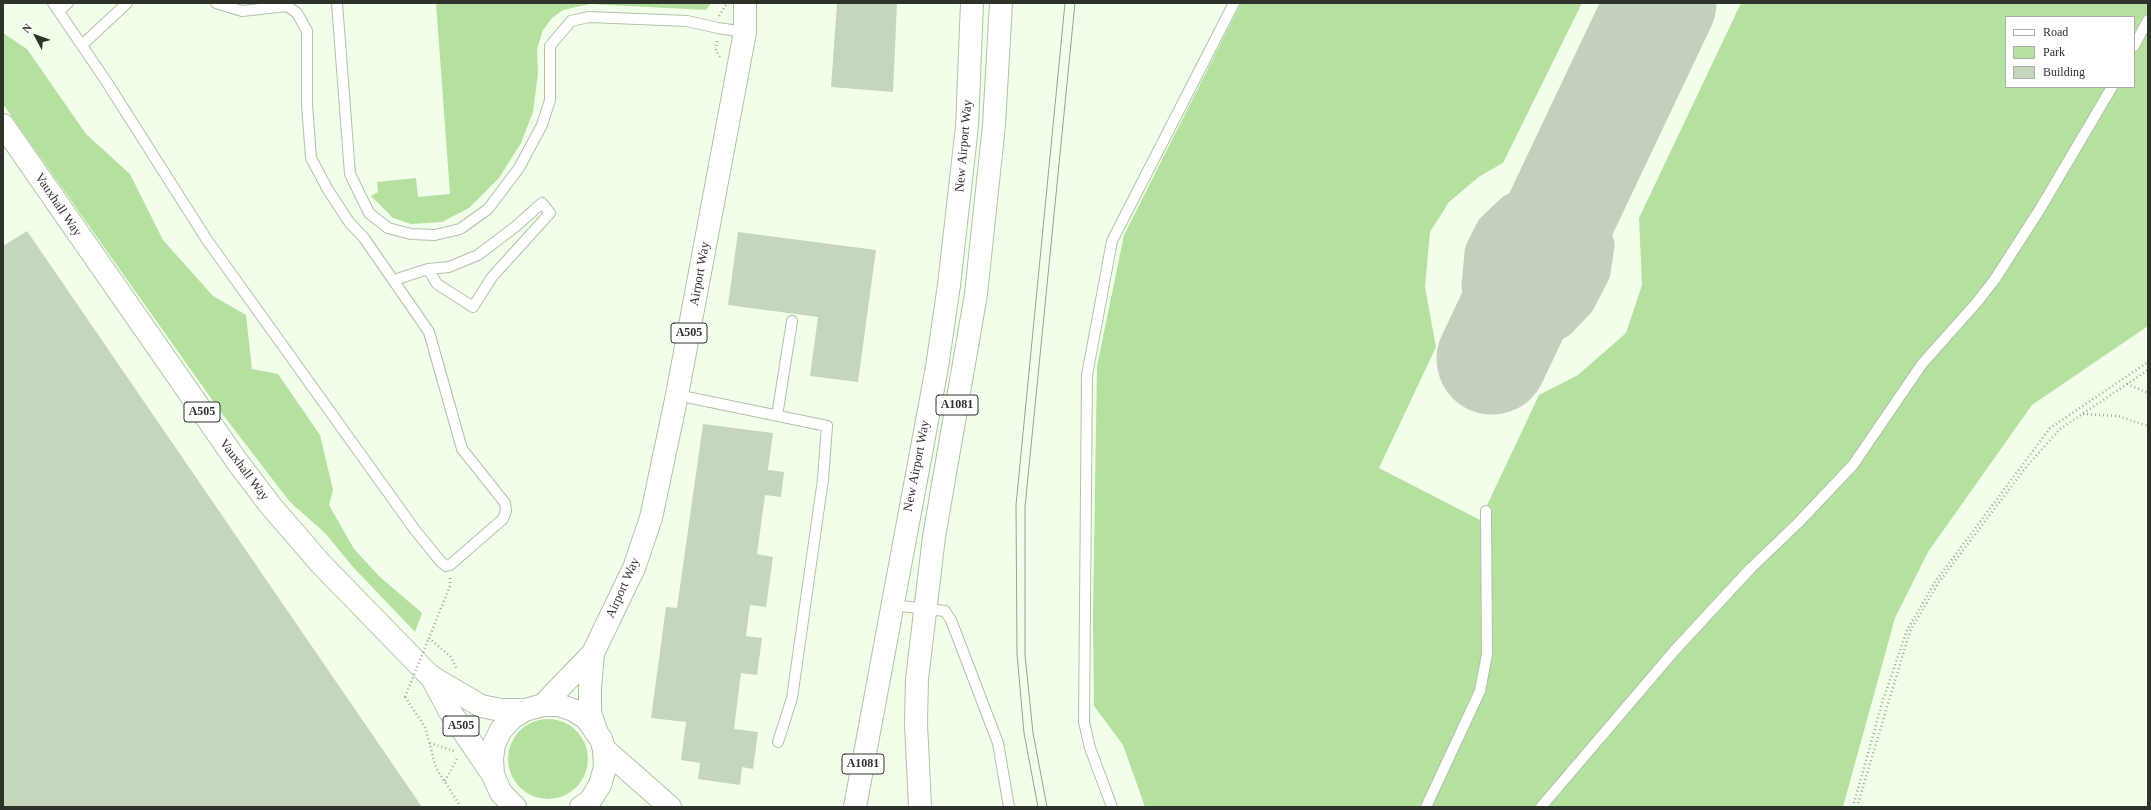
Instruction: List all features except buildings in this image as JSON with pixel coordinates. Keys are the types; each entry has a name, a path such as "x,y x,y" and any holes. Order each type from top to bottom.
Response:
{"main road":[{"name":"Airport Way","path":"600,740 590,713 590,688 594,653 634,568 651,518 677,396 745,32 745,3"},
{"name":"New Airport Way","path":"855,807 937,367 949,285 967,126 972,3"},
{"name":"New Airport Way","path":"920,807 916,723 917,679 934,537 976,294 994,125 1001,3"},
{"name":"Vauxhall Way","path":"3,125 240,466 270,505 321,564 430,676 449,710 502,795"},
{"name":"Airport Way","path":"502,795 492,759 494,744 501,730 512,718 534,707 594,653"},
{"name":"Vauxhall Way","path":"430,676 481,706 501,710 559,705 573,710 586,718 600,740"},
{"path":"581,807 590,801 600,785 605,767 600,740"},
{"path":"600,740 670,807"}],"lane":[{"path":"68,3 56,7 207,240 415,530 441,562 446,566 450,565 503,519 506,511 505,503 462,449 432,338 394,280 328,190 311,158 307,104 307,31 297,14 287,6 242,12 216,3"},
{"path":"82,45 127,3"},
{"path":"337,3 350,174 369,213 388,228 411,234 435,235 460,229 488,209 519,168 542,125 550,100 550,46 571,21 589,17 687,21 745,32"},
{"path":"1112,807 1090,748 1084,722 1087,375 1112,241 1234,3"},
{"path":"2135,44 2148,20"},
{"path":"1541,807 1675,650 1750,569 1853,465 1922,364 1978,301 1995,279 2040,209 2111,88"},
{"path":"394,280 428,269 449,267 478,255 515,227 542,202 550,212 492,277 473,307 437,284 428,269"},
{"path":"777,416 792,321"},
{"path":"677,396 827,426 823,479 792,698 778,742"},
{"path":"1426,807 1480,691 1487,654 1486,511"},
{"path":"892,605 944,611 951,620 998,743 1009,807"}],"path":[{"path":"719,14 727,3"},
{"path":"1853,807 1882,703 1908,630 1934,582 2050,428 2148,362"},
{"path":"1857,807 1910,631 1939,582 2026,466 2060,429 2148,370"},
{"path":"2127,384 2148,393"},
{"path":"2083,414 2118,416 2148,426"},
{"path":"450,565 450,586 405,697 425,727 436,768 461,807"},
{"path":"429,638 451,657"},
{"path":"429,743 460,753 445,781"}],"green space":[{"path":"436,3 711,3 706,10 590,4 563,10 552,18 543,30 537,49 538,73 533,112 521,143 499,178 469,208 442,222 411,224 393,218 371,196 378,192 377,182 416,178 418,197 450,194"},
{"path":"1241,3 1582,3 1503,163 1480,176 1449,202 1430,232 1425,287 1436,347 1379,468 1480,520 1539,395 1578,375 1626,333 1642,285 1639,218 1741,3 2148,3 2148,326 2032,405 1928,552 1895,618 1843,807 1145,807 1123,745 1094,706 1093,613 1097,366 1124,235"},
{"path":"3,33 27,49 86,134 130,174 163,240 213,296 246,315 252,369 278,374 320,435 333,490 329,505 354,549 380,577 422,613 415,632 353,567 325,533 290,502 220,411 7,110 3,104"},
{"path":"548,719 563,722 576,731 585,744 588,759 585,774 576,787 563,796 548,799 533,796 520,787 511,774 508,759 511,744 520,731 533,722"}],"taxiway":[{"path":"1652,21 1654,3"},
{"path":"1547,202 1566,204 1584,220 1592,245 1588,271 1574,298 1556,317 1526,331 1506,330 1491,310 1484,286 1487,253 1497,233 1516,215 1547,202"}],"runway":[{"path":"1492,359 1661,3"}],"tram line":[{"path":"1038,807 1024,733 1017,654 1016,505 1065,3"},
{"path":"1047,807 1033,733 1025,655 1025,507 1075,3"}]}
